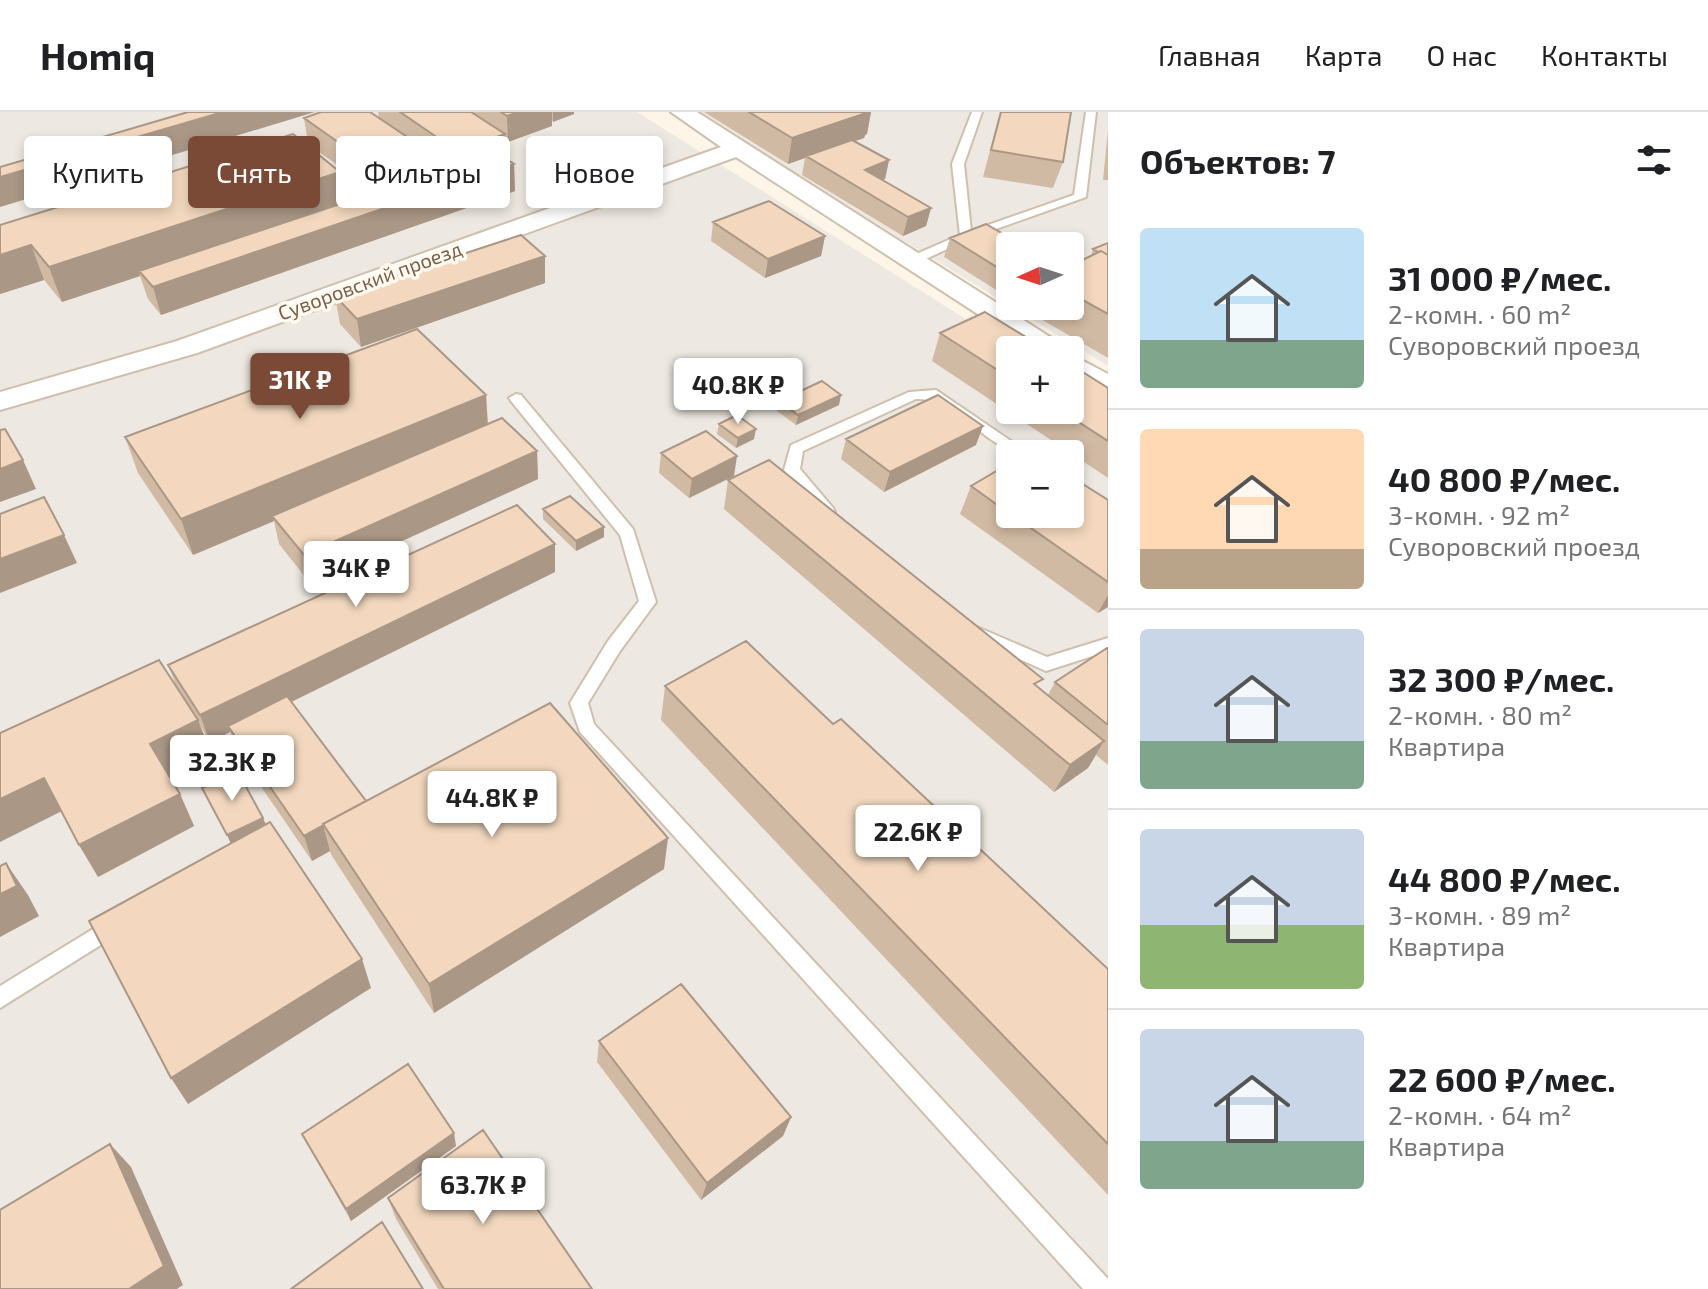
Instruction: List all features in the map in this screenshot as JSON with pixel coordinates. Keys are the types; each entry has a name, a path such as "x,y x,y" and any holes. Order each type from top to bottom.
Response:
{"street":[{"path":"682,112 1029,336"},
{"name":"Суворовский проезд","path":"0,401 187,347 736,149"},
{"path":"1084,371 1108,386"}],"lane":[{"path":"966,237 958,164 977,112"},
{"path":"911,261 966,237 1080,197 1091,112"},
{"path":"840,523 792,470 796,448 914,395 936,394 1003,440"},
{"path":"516,398 627,533 648,602 614,646 579,703 586,727 1100,1289"},
{"path":"968,626 980,636 1046,664 1108,644"},
{"path":"0,998 129,915"}],"shaded area":[{"path":"0,112 637,112 996,338 996,424 1084,424 1084,409 1108,409 1108,1289 0,1289"},
{"path":"694,112 1108,112 1108,366 1084,351 1084,336 1059,336 1033,320 1084,320 1084,232 996,232 996,297"}],"building":[{"path":"188,112 223,112 141,136 106,136"},
{"path":"321,112 370,112 406,136 336,136 336,141 304,118"},
{"path":"400,112 471,112 505,134 499,136 435,136"},
{"path":"749,112 869,112 792,138"},
{"path":"1001,112 1071,112 1063,162 991,150"},
{"path":"852,140 889,160 865,170 931,208 908,217 806,156"},
{"path":"320,156 336,169 336,173 320,179"},
{"path":"24,160 24,170 0,177 0,167"},
{"path":"188,167 188,208 230,208 49,267 31,245 0,255 0,225 55,208 172,208 172,172"},
{"path":"769,201 825,236 768,259 713,222"},
{"path":"336,205 336,208 385,208 153,287 139,271"},
{"path":"986,224 1000,232 996,232 996,267 950,238"},
{"path":"521,235 545,256 357,319 335,296"},
{"path":"1108,243 1108,255 1093,249"},
{"path":"1101,251 1108,255 1108,314 1084,301 1084,259"},
{"path":"985,312 1024,336 996,336 996,369 940,333"},
{"path":"417,329 486,395 181,519 125,437"},
{"path":"1084,373 1108,388 1108,441 1082,424"},
{"path":"822,381 841,395 798,415 779,401"},
{"path":"938,395 983,426 890,472 846,439"},
{"path":"737,415 756,429 738,438 719,424"},
{"path":"502,418 537,451 304,555 272,516"},
{"path":"5,429 23,460 0,469 0,430"},
{"path":"706,431 737,456 692,479 661,453"},
{"path":"769,460 1043,679 1034,684 1104,741 1070,765 728,480"},
{"path":"996,471 996,504 971,486"},
{"path":"1084,485 1108,500 1108,582 1031,528 1084,528"},
{"path":"570,496 604,527 576,541 543,509"},
{"path":"44,497 64,535 0,559 0,514"},
{"path":"517,505 555,544 200,715 168,665"},
{"path":"746,641 833,724 841,719 1108,969 1108,1144 665,686"},
{"path":"1108,648 1108,725 1055,682"},
{"path":"159,660 198,720 150,744 180,794 79,845 44,778 0,799 0,733"},
{"path":"287,696 366,801 304,836 228,726"},
{"path":"550,703 668,838 429,984 323,824"},
{"path":"238,772 263,818 227,835 202,788"},
{"path":"270,822 362,959 171,1078 89,921"},
{"path":"6,863 17,886 0,894 0,866"},
{"path":"681,984 791,1117 707,1183 599,1041"},
{"path":"408,1064 454,1133 346,1209 302,1134"},
{"path":"483,1130 592,1289 444,1289 388,1198"},
{"path":"110,1144 164,1266 129,1289 0,1289 0,1210"},
{"path":"382,1222 423,1289 291,1289"}]}
